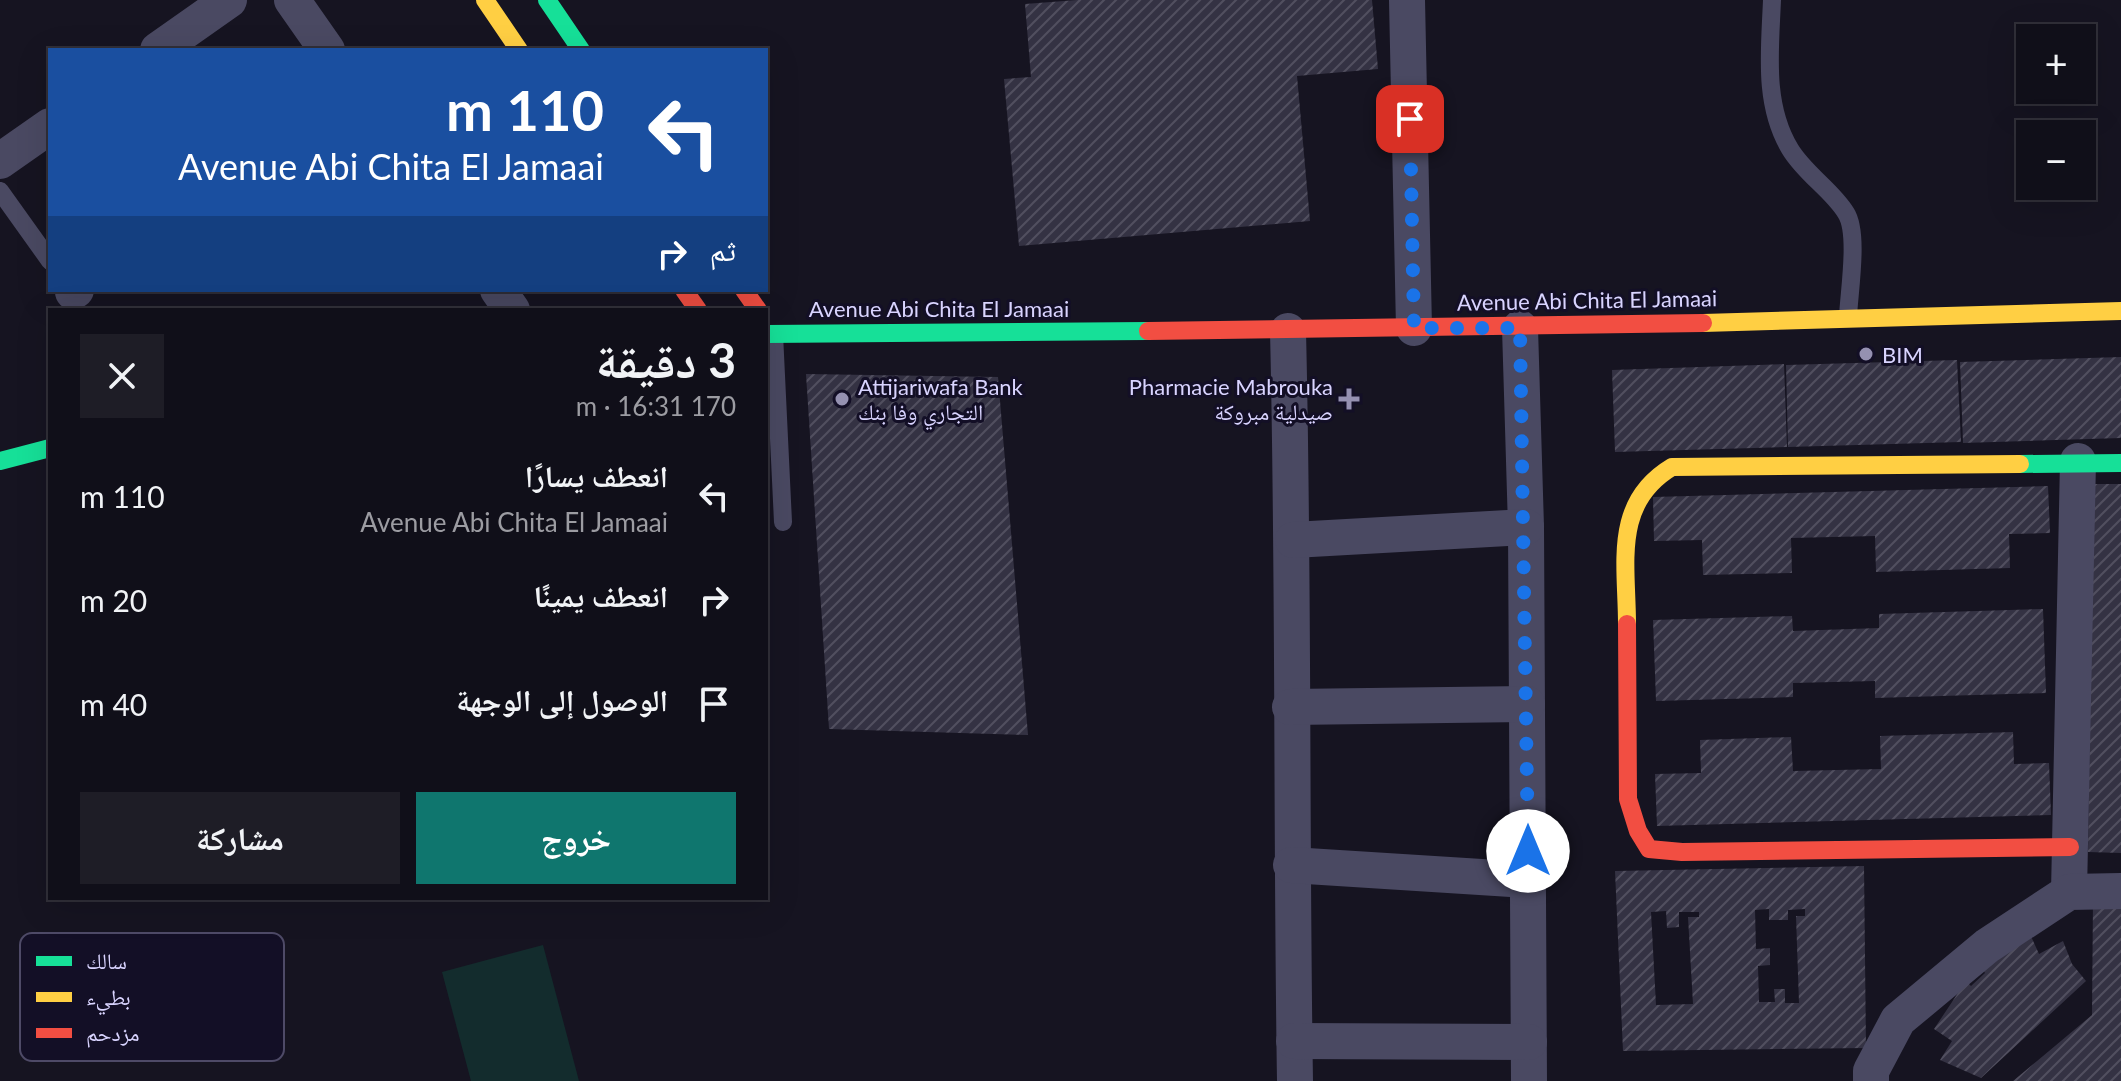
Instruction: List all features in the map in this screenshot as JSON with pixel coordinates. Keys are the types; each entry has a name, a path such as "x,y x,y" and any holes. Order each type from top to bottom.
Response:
{"street":[{"path":"161,48 229,0"},
{"path":"292,0 326,48"},
{"path":"485,0 518,48"},
{"path":"547,0 580,48"},
{"path":"1407,0 1414,328"},
{"path":"0,161 48,127"},
{"name":"Avenue Abi Chita El Jamaai","path":"769,330 1520,328 2121,311"},
{"path":"1520,328 1526,527 1529,1081"},
{"path":"1288,331 1293,540 1290,707 1295,1081"},
{"path":"2,457 48,448"},
{"path":"2069,892 2078,461"},
{"path":"2070,847 1682,852 1649,849 1638,831 1628,799 1627,533 1633,503 1646,481 1672,467 2121,463"},
{"path":"1293,540 1526,527"},
{"path":"1290,707 1527,704"},
{"path":"1291,865 1528,880"},
{"path":"1871,1081 1871,1071 1898,1020 1987,946 2069,892 2121,891"},
{"path":"1294,1041 1529,1042"}],"lane":[{"path":"1772,0 1769,78 1774,111 1789,149 1848,215 1852,239 1848,317"},
{"path":"0,191 48,258"},
{"path":"769,330 783,522"}],"green space":[{"path":"543,945 579,1081 471,1081 442,972"}],"building":[{"path":"1077,0 1372,0 1378,69 1297,76 1310,221 1019,246 1004,79 1031,77 1025,4"},
{"path":"2121,357 2121,438 1963,443 1960,362"},
{"path":"1957,360 1961,442 1788,447 1786,365"},
{"path":"1784,364 1787,447 1615,452 1612,370"},
{"path":"806,374 998,377 1028,735 829,729"},
{"path":"2093,484 2121,484 2121,853 2088,852"},
{"path":"2048,486 2050,533 2009,534 2010,568 1876,572 1875,536 1791,538 1792,573 1703,575 1702,540 1654,541 1653,497"},
{"path":"2043,609 2046,693 1875,698 1875,681 1793,683 1793,697 1656,701 1653,620 1792,616 1793,631 1879,628 1879,614"},
{"path":"2013,732 2014,764 2049,763 2051,815 1657,826 1655,774 1701,773 1700,740 1791,737 1793,771 1881,769 1880,736"},
{"path":"1864,866 1866,1048 1623,1051 1615,871","holes":["1769,909 1769,920 1788,920 1788,910 1805,909 1805,916 1796,916 1799,1003 1785,1003 1785,989 1774,989 1775,1002 1759,1002 1758,966 1770,965 1770,948 1756,949 1755,910","1666,911 1667,928 1679,927 1679,912 1699,912 1699,917 1688,917 1693,1004 1656,1005 1651,912"]},
{"path":"2121,898 2121,1081 2013,1081 2092,1015 2093,899"},
{"path":"2030,934 2039,954 2063,941 2072,964 2086,981 1981,1078 1940,1060 1952,1041 1934,1029 1966,981 1971,986 1985,973 1982,968"}],"traffic: fast":[{"path":"547,0 580,48"},
{"path":"768,334 1148,331"},
{"path":"0,461 48,449"},
{"path":"2020,464 2121,463"}],"traffic: slow":[{"path":"485,0 518,48"},
{"path":"1703,323 2121,311"},
{"path":"1627,624 1625,557 1631,517 1640,498 1653,482 1672,467 2020,464"}],"traffic: jam":[{"path":"685,292 697,308"},
{"path":"745,292 757,308"},
{"path":"1148,331 1703,323"},
{"path":"1627,624 1628,799 1638,831 1649,849 1682,852 2070,847"}],"place":[{"name":"BIM","path":"1866,354"},
{"name":"Attijariwafa Bank التجاري وفا بنك","path":"842,399"},
{"name":"Pharmacie Mabrouka صيدلية مبروكة","path":"1349,399"}],"route":[{"path":"1410,119 1414,328 1520,328 1526,527 1528,851"}]}
